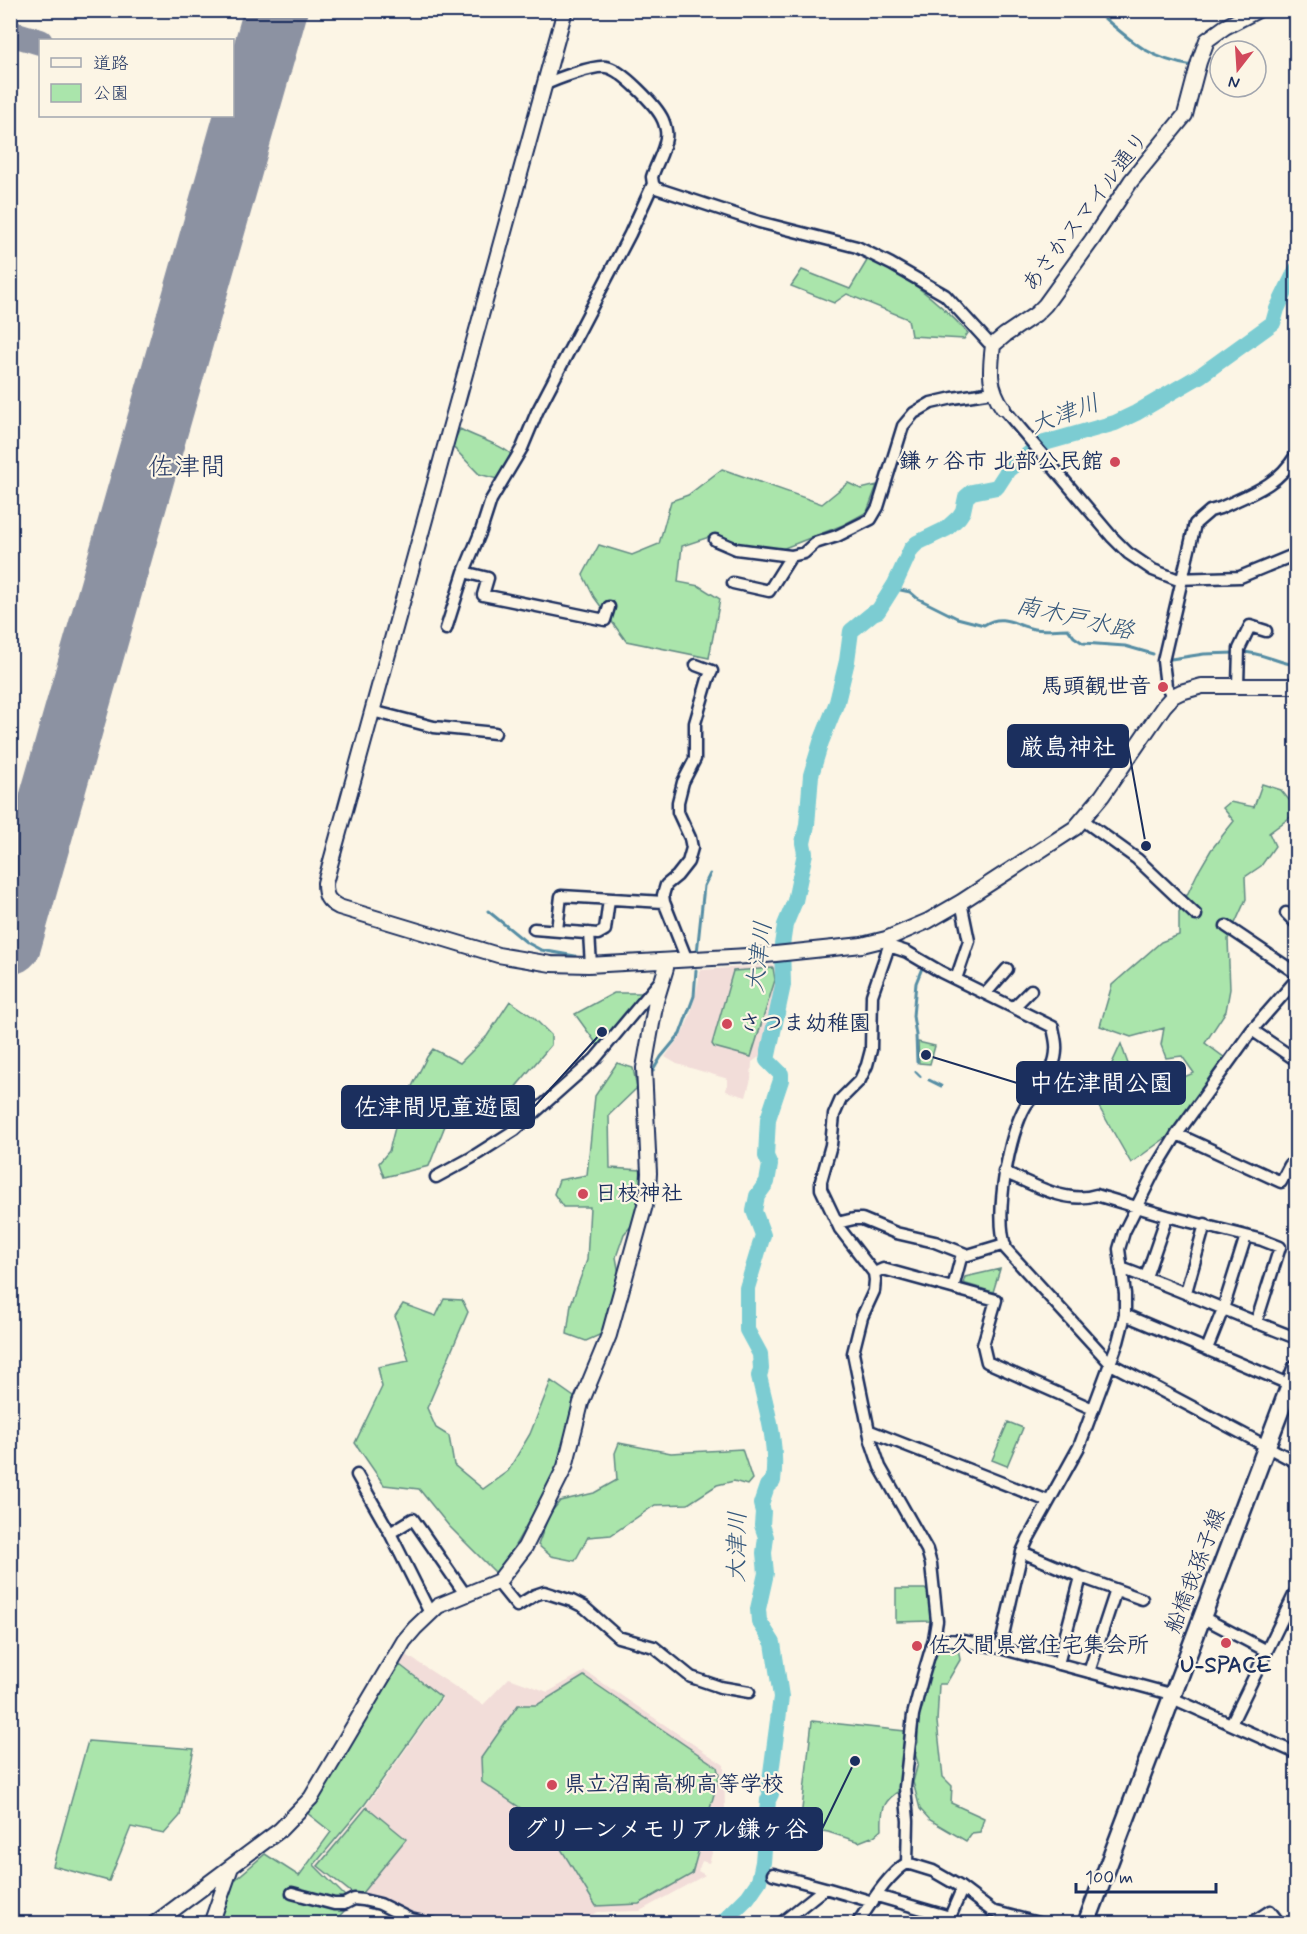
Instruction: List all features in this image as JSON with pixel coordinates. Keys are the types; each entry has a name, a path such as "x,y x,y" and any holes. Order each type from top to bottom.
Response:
{"main road":[{"name":"船橋我孫子線","path":"1086,1923 1296,1368"}],"street":[{"path":"565,10 325,883 325,894 329,902 498,955 551,964 591,965 687,960 887,943 961,902 1075,828 1102,796 1173,696 1202,686 1293,687"},
{"name":"あさかスマイル通り","path":"993,345 1045,305 1131,181 1185,115 1199,62 1208,40 1225,27 1258,10"},
{"path":"446,629 491,500 522,448 537,412 630,234 653,184 654,169 660,159 666,138 663,119 658,111 614,69 597,67 560,76 544,85"},
{"path":"653,184 656,188 759,222 857,247 945,295 993,345 991,382 993,392 1004,408 1112,537 1128,553 1153,570 1176,579 1240,577 1296,554"},
{"path":"715,540 736,549 791,556 804,553 815,543 837,536 871,519 879,507 903,426 914,413 931,403 993,392"},
{"path":"1173,696 1166,686 1163,657 1195,524 1210,511 1277,480 1287,470 1296,455"},
{"path":"733,584 769,591 791,556"},
{"path":"464,572 488,578 483,595 605,620 609,607"},
{"path":"1238,685 1239,653 1250,626 1266,631"},
{"path":"687,960 663,895 666,885 688,862 692,848 678,812 678,802 683,782 695,759 695,723 712,671 696,665"},
{"path":"372,711 434,728 495,733"},
{"path":"1083,820 1137,859 1196,915"},
{"path":"557,930 561,896 664,902"},
{"path":"534,929 598,934 605,930 609,899"},
{"path":"956,979 969,941 961,902"},
{"path":"1286,913 1296,923"},
{"path":"1226,926 1296,973"},
{"path":"589,933 591,965"},
{"path":"887,943 1014,1007 1057,1025 1056,1050 1051,1069 1045,1083 1026,1104 1016,1128 1004,1172 1002,1238 1006,1249 1111,1364 1296,1462"},
{"path":"887,943 872,994 871,1050 867,1065 860,1080 840,1099 834,1116 831,1145 821,1189 837,1223 874,1273 874,1291 862,1317 853,1353 871,1441 880,1467 927,1550 932,1564 937,1621 914,1715 905,1787 908,1821 907,1863"},
{"path":"154,1923 280,1830 311,1798 404,1641 438,1606 499,1581 525,1547 565,1467 581,1403 609,1335 648,1191 644,1068 666,961"},
{"path":"986,993 1007,969"},
{"path":"436,1177 515,1130 595,1059 663,977"},
{"path":"1000,1648 1022,1552 1079,1447 1111,1364 1125,1315 1119,1249 1124,1232 1155,1170 1177,1134 1252,1030 1296,980"},
{"path":"1014,1007 1031,990"},
{"path":"1252,1030 1296,1060"},
{"path":"1177,1134 1281,1182 1290,1165 1296,1168"},
{"path":"1004,1172 1054,1193 1090,1197 1096,1195 1262,1240 1280,1247 1256,1323"},
{"path":"1146,1277 1167,1216"},
{"path":"837,1223 862,1219 896,1233 935,1242 968,1255 1005,1244"},
{"path":"1186,1292 1205,1224"},
{"path":"1207,1349 1223,1309 1246,1236"},
{"path":"953,1288 962,1254"},
{"path":"1121,1268 1186,1292 1296,1338"},
{"path":"874,1273 883,1269 996,1300 983,1345 987,1362 1093,1409"},
{"path":"1125,1315 1291,1385"},
{"path":"870,1431 1048,1501"},
{"path":"357,1475 390,1533 430,1613"},
{"path":"390,1533 413,1519 465,1594"},
{"path":"1022,1552 1142,1599"},
{"path":"1058,1664 1081,1577"},
{"path":"499,1581 517,1606 535,1595 551,1593 584,1607 618,1636 654,1647 691,1677 720,1687 749,1692"},
{"path":"1089,1672 1116,1590"},
{"path":"1231,1724 1296,1591"},
{"path":"1202,1617 1267,1651"},
{"path":"934,1639 963,1641 1000,1648 1167,1693 1172,1698 1296,1753"},
{"path":"907,1863 933,1871 992,1911 1042,1923"},
{"path":"857,1923 901,1867 907,1863"},
{"path":"211,1923 231,1867"},
{"path":"773,1874 951,1920 962,1890"},
{"path":"780,1923 825,1888"},
{"path":"292,1893 334,1904 344,1904 354,1899 363,1900 380,1904 410,1918 433,1923"},
{"path":"1250,1923 1270,1911 1280,1923"}],"shaded area":[{"name":"さつま幼稚園","path":"776,965 779,980 764,1036 762,1055 752,1062 751,1079 746,1097 726,1091 728,1079 677,1064 665,1057 683,1032 690,1016 700,970"},
{"name":"県立沼南高柳高等学校","path":"405,1654 483,1705 509,1678 548,1692 585,1671 724,1765 725,1811 709,1863 702,1861 698,1871 705,1875 640,1911 598,1912 576,1923 441,1923 352,1895 316,1866 366,1806 442,1698 399,1663"}],"green space":[{"path":"868,259 909,281 934,300 968,333 964,339 911,336 908,319 847,294 834,303 791,286 802,270 850,289"},
{"path":"460,429 502,448 513,456 497,479 479,474 452,446"},
{"path":"722,469 822,504 848,483 861,489 877,485 867,512 843,525 782,549 739,546 715,535 682,546 678,582 699,586 720,599 709,658 626,641 594,597 583,575 599,545 632,555 659,544 671,501 688,495"},
{"path":"1262,784 1281,790 1289,800 1296,795 1296,813 1269,833 1275,846 1261,866 1245,877 1246,899 1228,939 1230,989 1226,1011 1205,1043 1225,1058 1171,1134 1131,1163 1095,1100 1121,1044 1139,1095 1194,1073 1182,1056 1166,1058 1161,1045 1164,1028 1131,1037 1100,1026 1112,985 1161,942 1179,935 1179,912 1197,874 1211,850 1234,821 1223,808 1230,802 1254,807"},
{"path":"773,968 775,980 751,1057 714,1047 712,1044 733,971"},
{"path":"614,993 648,993 601,1050 575,1014"},
{"path":"510,1001 533,1017 551,1035 551,1045 497,1109 452,1108 429,1166 384,1177 379,1163 389,1151 399,1112 427,1057 433,1049 460,1063 487,1036"},
{"path":"918,1042 935,1046 930,1064 919,1063"},
{"path":"617,1063 633,1068 637,1088 609,1115 610,1168 642,1170 641,1205 632,1225 624,1234 616,1257 619,1274 604,1333 586,1341 567,1334 571,1304 587,1260 590,1207 563,1207 554,1194 559,1180 587,1175 595,1096"},
{"path":"1000,1269 993,1292 963,1283 965,1277"},
{"path":"444,1299 462,1300 468,1312 427,1408 436,1428 449,1436 454,1465 483,1489 508,1471 530,1434 551,1381 574,1397 559,1468 498,1575 449,1526 419,1489 384,1485 355,1443 382,1387 378,1367 409,1361 395,1316 403,1304 436,1316"},
{"path":"1008,1422 1023,1428 1007,1466 992,1460"},
{"path":"619,1443 671,1453 742,1449 752,1479 747,1485 734,1481 717,1485 688,1504 655,1505 611,1535 588,1537 575,1561 551,1556 538,1545 549,1515 560,1501 594,1493 617,1480 615,1453"},
{"path":"896,1589 925,1589 928,1592 931,1621 896,1622"},
{"path":"945,1643 958,1647 960,1660 946,1684 939,1684 937,1722 943,1777 952,1786 951,1803 984,1818 980,1832 972,1833 966,1841 930,1820 920,1809 913,1782 918,1763 914,1751 918,1742 917,1720 923,1706 921,1691 937,1654"},
{"path":"400,1665 441,1697 365,1804 314,1865 345,1896 346,1909 333,1923 218,1924 229,1885 265,1854 299,1876 331,1832 306,1812"},
{"path":"584,1676 717,1767 719,1776 692,1874 639,1904 596,1906 547,1826 482,1782 481,1758 518,1705 537,1705"},
{"path":"812,1721 905,1731 901,1790 884,1806 882,1829 874,1836 859,1842 828,1832 800,1827"},
{"path":"88,1741 194,1749 180,1816 164,1834 131,1827 109,1881 53,1866"},
{"path":"367,1807 406,1839 362,1893 352,1893 318,1866"}],"waterway":[{"path":"1095,10 1129,39 1151,53 1177,63 1193,66"},
{"name":"大津川","path":"721,1924 748,1897 759,1881 781,1697 773,1643 759,1621 758,1609 766,1573 764,1553 766,1537 762,1525 761,1504 767,1486 773,1481 773,1441 759,1376 760,1354 747,1330 747,1288 763,1235 754,1211 757,1196 767,1182 770,1165 766,1156 768,1119 781,1080 781,1074 767,1060 783,985 782,945 785,925 795,901 805,853 803,843 807,825 811,775 837,702 847,661 851,631 878,611 895,584 911,549 917,543 946,529 959,517 966,497 972,492 997,487 1008,470 1041,444 1115,423 1201,375 1273,323 1277,309 1296,270"},
{"name":"南木戸水路","path":"891,588 910,592 917,598 957,618 984,625 1003,620 1034,629 1068,629 1083,643 1125,646 1153,654"},
{"name":"南木戸水路","path":"1242,652 1296,665"},
{"name":"南木戸水路","path":"1171,659 1204,654 1235,653"},
{"path":"697,953 704,886 710,874"},
{"path":"488,911 526,942 541,950 575,956"},
{"path":"722,951 754,948"},
{"path":"917,1062 913,1016 916,983 922,968"},
{"path":"649,1077 661,1057 680,1034 694,996 696,970"},
{"path":"916,1072 920,1076"},
{"path":"929,1080 941,1086"},
{"path":"655,1174 655,1188"}],"taxiway":[{"path":"10,33 39,42"},
{"path":"234,101 249,105"}],"runway":[{"path":"10,943 276,10"}],"place":[{"name":"鎌ヶ谷市 北部公民館","path":"1115,462"},
{"name":"馬頭観世音","path":"1163,687"},
{"name":"厳島神社","path":"1146,846"},
{"name":"さつま幼稚園","path":"727,1024"},
{"name":"佐津間児童遊園","path":"602,1032"},
{"name":"中佐津間公園","path":"926,1055"},
{"name":"日枝神社","path":"583,1194"},
{"name":"U-SPACE","path":"1226,1643"},
{"name":"佐久間県営住宅集会所","path":"917,1646"},
{"name":"グリーンメモリアル鎌ヶ谷","path":"855,1761"},
{"name":"県立沼南高柳高等学校","path":"552,1785"}],"district":[{"name":"佐津間","path":"187,468"}]}
